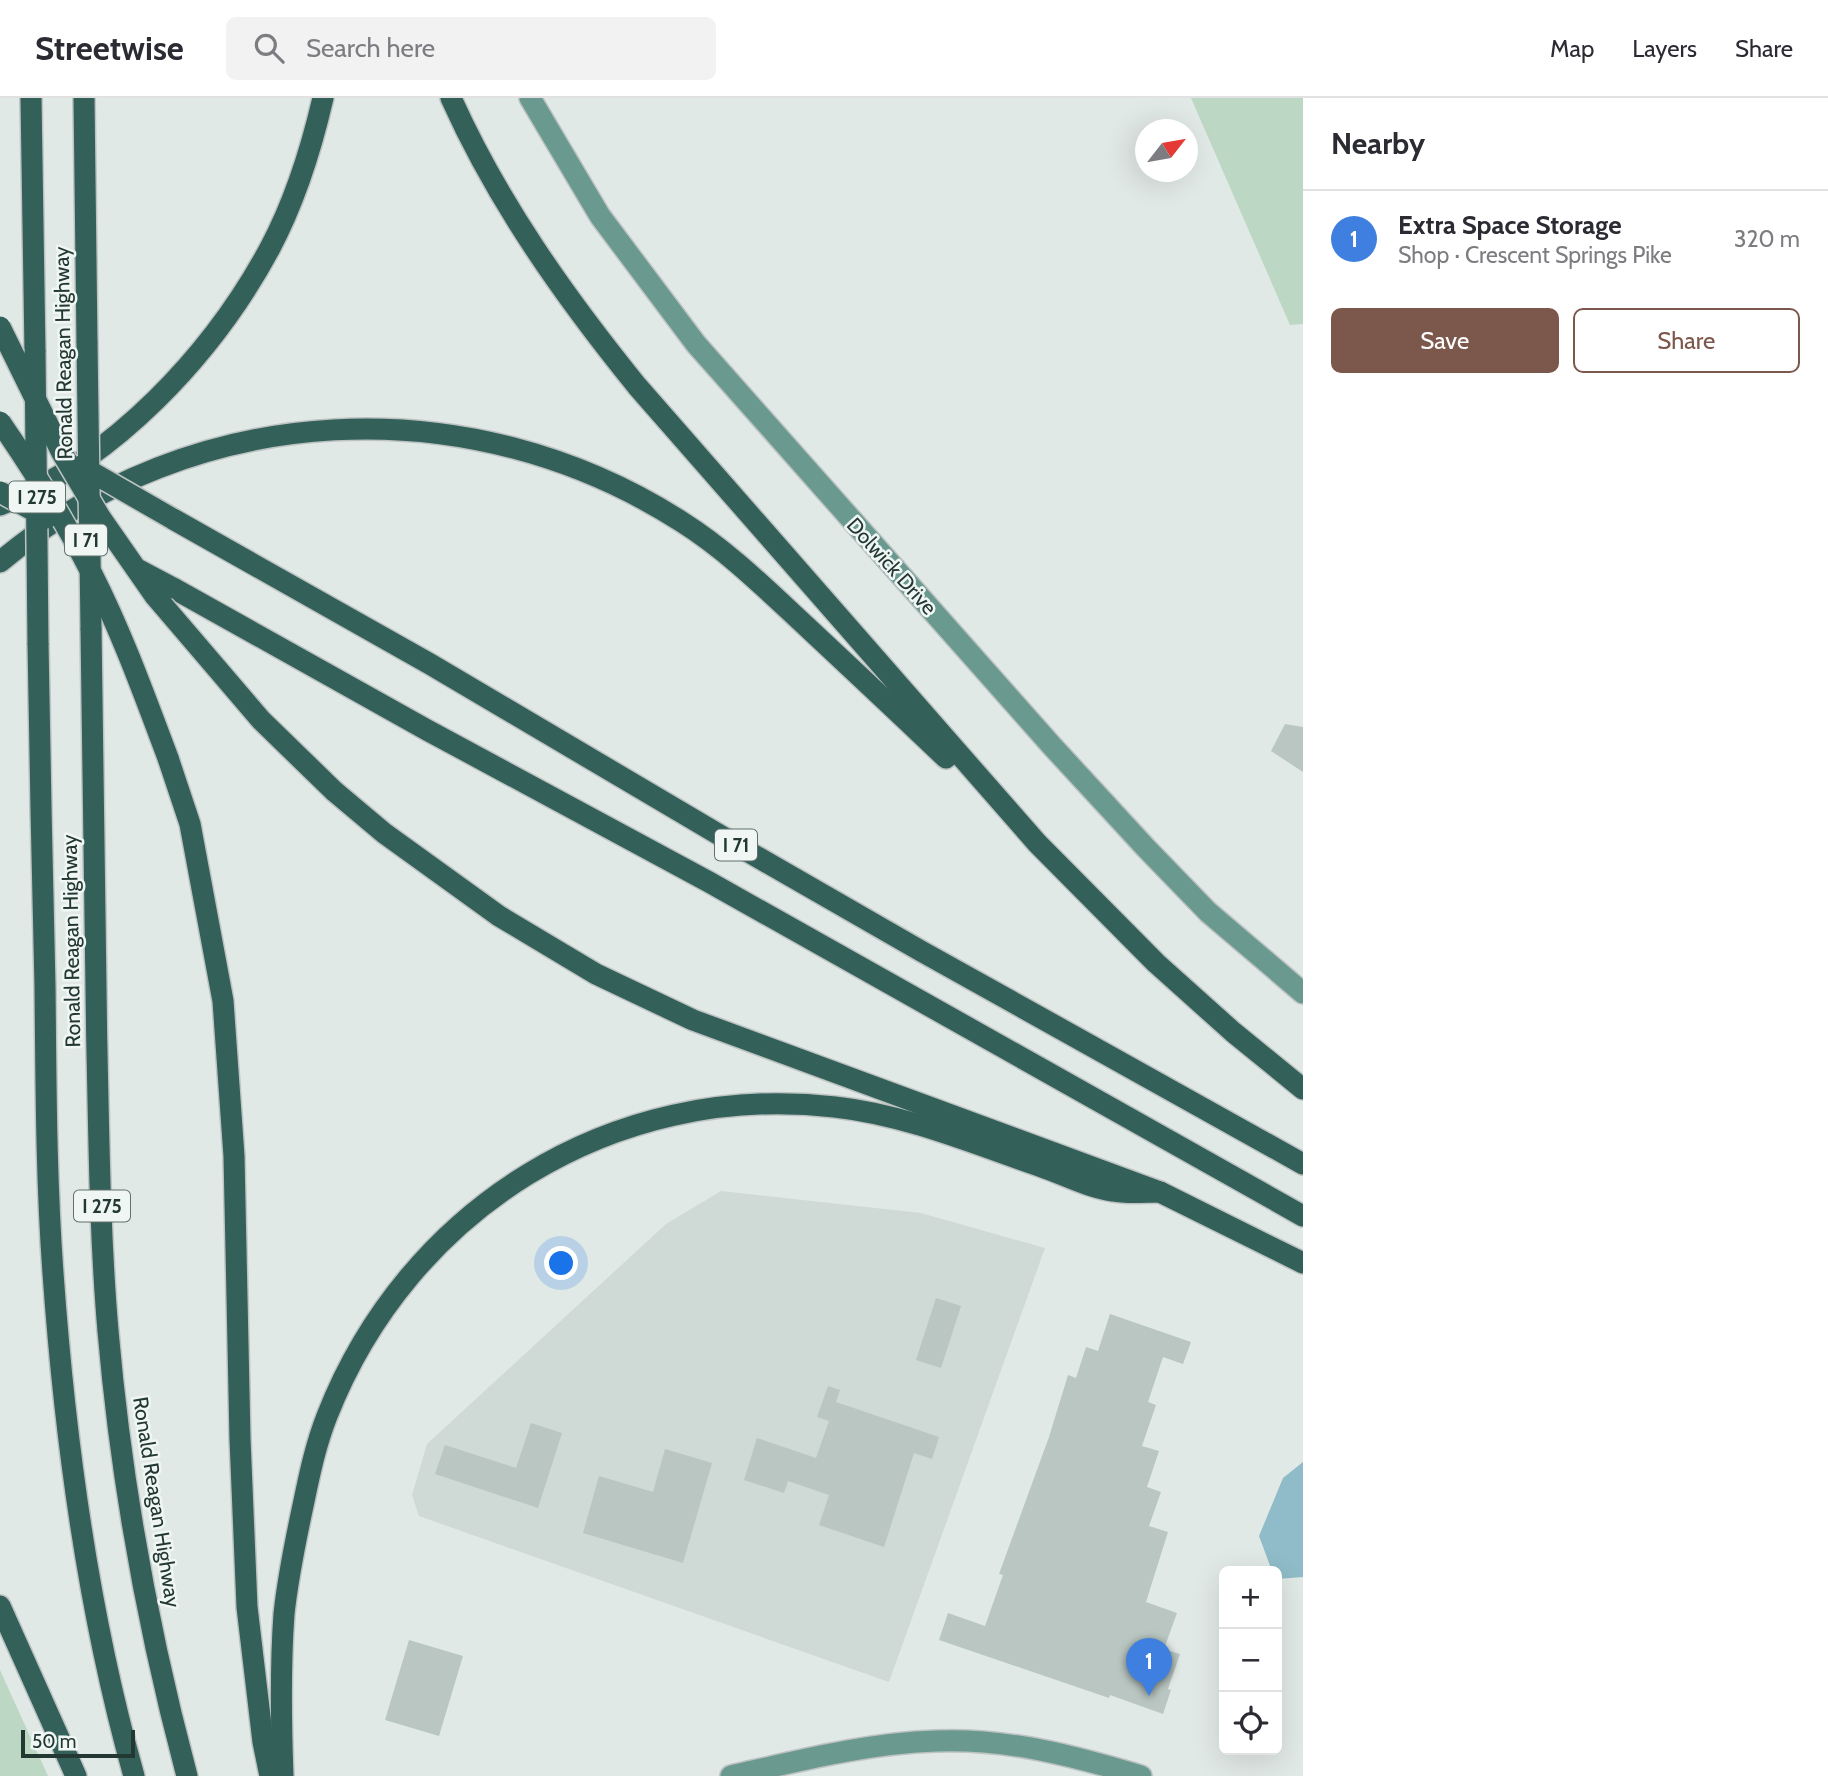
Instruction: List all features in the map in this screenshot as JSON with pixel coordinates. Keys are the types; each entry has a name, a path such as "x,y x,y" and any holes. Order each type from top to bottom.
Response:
{"highway":[{"name":"Ronald Reagan Highway","path":"31,98 47,1146 53,1272 66,1423 81,1529 104,1650 134,1776"},
{"name":"Ronald Reagan Highway","path":"84,98 99,1135 108,1329 120,1447 139,1566 187,1776"},
{"path":"0,505 19,498 72,467 102,445 164,391 209,341 238,301 270,247 300,178 312,144 323,98"},
{"path":"451,98 495,184 539,255 590,328 636,386 1037,843"},
{"path":"0,327 62,453 100,517 155,596 261,720 334,791 384,833 499,916 596,974 693,1020 1160,1192 1303,1263"},
{"path":"2,423 28,462 93,576 136,675 190,824 223,1001 234,1156 240,1440 247,1607 263,1742 270,1776"},
{"name":"I 71","path":"2,423 430,664 812,889 1303,1164"},
{"path":"0,562 33,533 79,504 124,481 233,444 293,433 340,429 406,429 474,437 571,464 628,490 720,548 1037,843 1156,963 1233,1032 1303,1089"},
{"name":"I 71","path":"0,492 438,737 709,882 1303,1216"},
{"path":"283,1776 281,1670 286,1602 295,1541 315,1450 327,1417 351,1361 409,1276 450,1233 513,1182 552,1159 641,1122 680,1112 746,1104 804,1104 866,1112 914,1123 1112,1191 1160,1192"},
{"path":"0,1606 76,1776"}],"main road":[{"name":"Dolwick Drive","path":"530,98 600,216 696,344 1043,736 1146,848 1208,912 1303,993"},
{"path":"731,1776 858,1750 937,1741 982,1741 1050,1751 1141,1776"}],"shaded area":[{"path":"721,1191 921,1213 1045,1248 889,1682 419,1516 412,1495 427,1444 666,1224"}],"green space":[{"path":"1191,98 1303,98 1303,324 1290,325"},
{"path":"0,1670 48,1776 0,1776"}],"water":[{"path":"1303,1462 1303,1577 1282,1579 1282,1566 1270,1566 1259,1536 1283,1478"}],"building":[{"path":"1285,724 1303,727 1303,772 1271,751"},
{"path":"936,1298 961,1306 941,1368 916,1360"},
{"path":"1110,1314 1191,1342 1183,1364 1163,1357 1148,1402 1156,1405 1142,1446 1159,1451 1147,1487 1161,1492 1149,1526 1168,1532 1146,1602 1177,1613 1164,1649 1180,1654 1163,1714 939,1640 948,1613 985,1626 1003,1575 999,1574 1049,1437 1068,1375 1076,1378 1086,1347 1098,1351"},
{"path":"828,1386 840,1390 836,1402 939,1437 932,1459 914,1453 884,1547 819,1525 829,1495 788,1481 784,1493 744,1480 757,1438 816,1458 829,1421 817,1417"},
{"path":"531,1423 562,1433 538,1508 435,1474 445,1445 516,1468"},
{"path":"665,1449 712,1463 683,1563 583,1533 599,1476 653,1492"},
{"path":"409,1640 463,1656 439,1736 385,1720"}],"place":[{"name":"Extra Space Storage","path":"1149,1696"}]}
